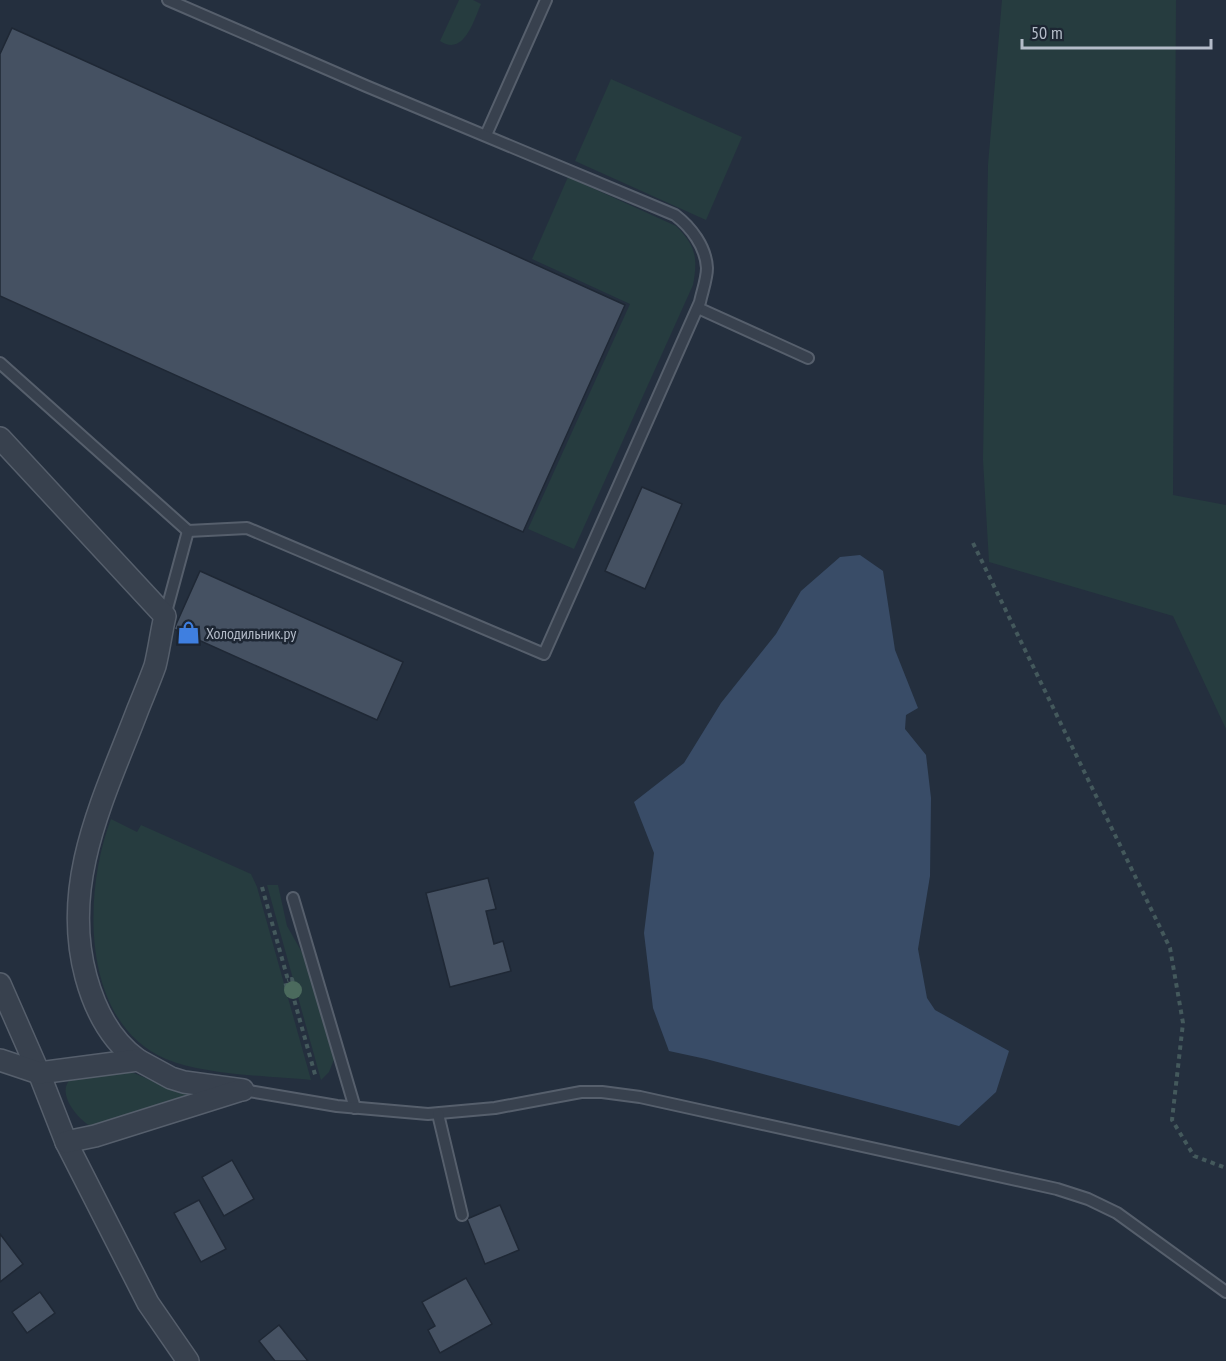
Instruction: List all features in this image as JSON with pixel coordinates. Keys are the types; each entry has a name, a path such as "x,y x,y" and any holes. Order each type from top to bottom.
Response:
{"street":[{"path":"0,438 165,616 155,666 90,835 79,889 77,912 82,963 96,1008 112,1035 126,1051 138,1060 171,1078 184,1082 243,1090"},
{"path":"0,984 66,1142 148,1303 188,1361"},
{"path":"0,1060 39,1073 138,1060"},
{"path":"66,1142 95,1136 243,1090"}],"lane":[{"path":"0,363 188,531 247,528 544,654 698,308 707,269 698,240 685,223 675,215 168,0"},
{"path":"486,135 546,0"},
{"path":"698,308 808,358"},
{"path":"165,616 188,531"},
{"path":"293,898 356,1108"},
{"path":"243,1090 356,1108 438,1114 495,1108 562,1094 602,1092 640,1097 1058,1188 1117,1213 1226,1292"},
{"path":"438,1114 462,1215"}],"path":[{"path":"973,543 1170,948 1183,1023 1172,1120 1194,1156 1226,1168"},
{"path":"262,886 288,980"},
{"path":"292,992 316,1077"}],"green space":[{"path":"459,0 473,0 481,4 462,41 448,45 440,41"},
{"path":"1002,0 1176,0 1173,495 1226,505 1226,729 1173,616 989,562 983,460 988,165"},
{"path":"611,79 742,137 706,220 575,161"},
{"path":"568,177 676,226 688,240 695,260 693,285 574,549 528,529 630,304 532,259"},
{"path":"111,819 137,832 141,825 251,874 257,887 311,1080 237,1074 181,1064 166,1059 138,1041 117,1017 103,986 96,953 93,918 102,849"},
{"path":"267,885 278,885 287,926 304,956 335,1057 329,1072 321,1080"},
{"path":"129,1071 164,1086 201,1096 92,1127 70,1105 66,1091 71,1079"}],"water":[{"path":"860,555 883,571 895,650 918,708 906,715 905,729 926,755 931,798 930,876 918,949 927,998 935,1010 1009,1051 996,1092 959,1126 669,1051 653,1008 644,933 654,853 634,802 684,763 721,703 776,634 801,591 840,557"}],"building":[{"path":"12,28 625,305 523,532 0,296 0,54"},
{"path":"642,487 682,504 645,589 605,571"},
{"path":"200,571 403,662 377,720 174,629"},
{"path":"488,878 496,909 486,911 494,944 503,941 511,971 450,987 426,893"},
{"path":"232,1160 254,1199 224,1216 202,1177"},
{"path":"199,1200 226,1249 201,1262 174,1213"},
{"path":"500,1205 519,1250 485,1264 467,1219"},
{"path":"0,1234 23,1264 0,1282"},
{"path":"466,1278 492,1324 440,1353 428,1330 435,1326 422,1302"},
{"path":"40,1292 55,1313 27,1333 12,1312"},
{"path":"279,1325 308,1361 275,1361 259,1341"}],"place":[{"name":"Холодильник.ру","path":"188,633"}]}
